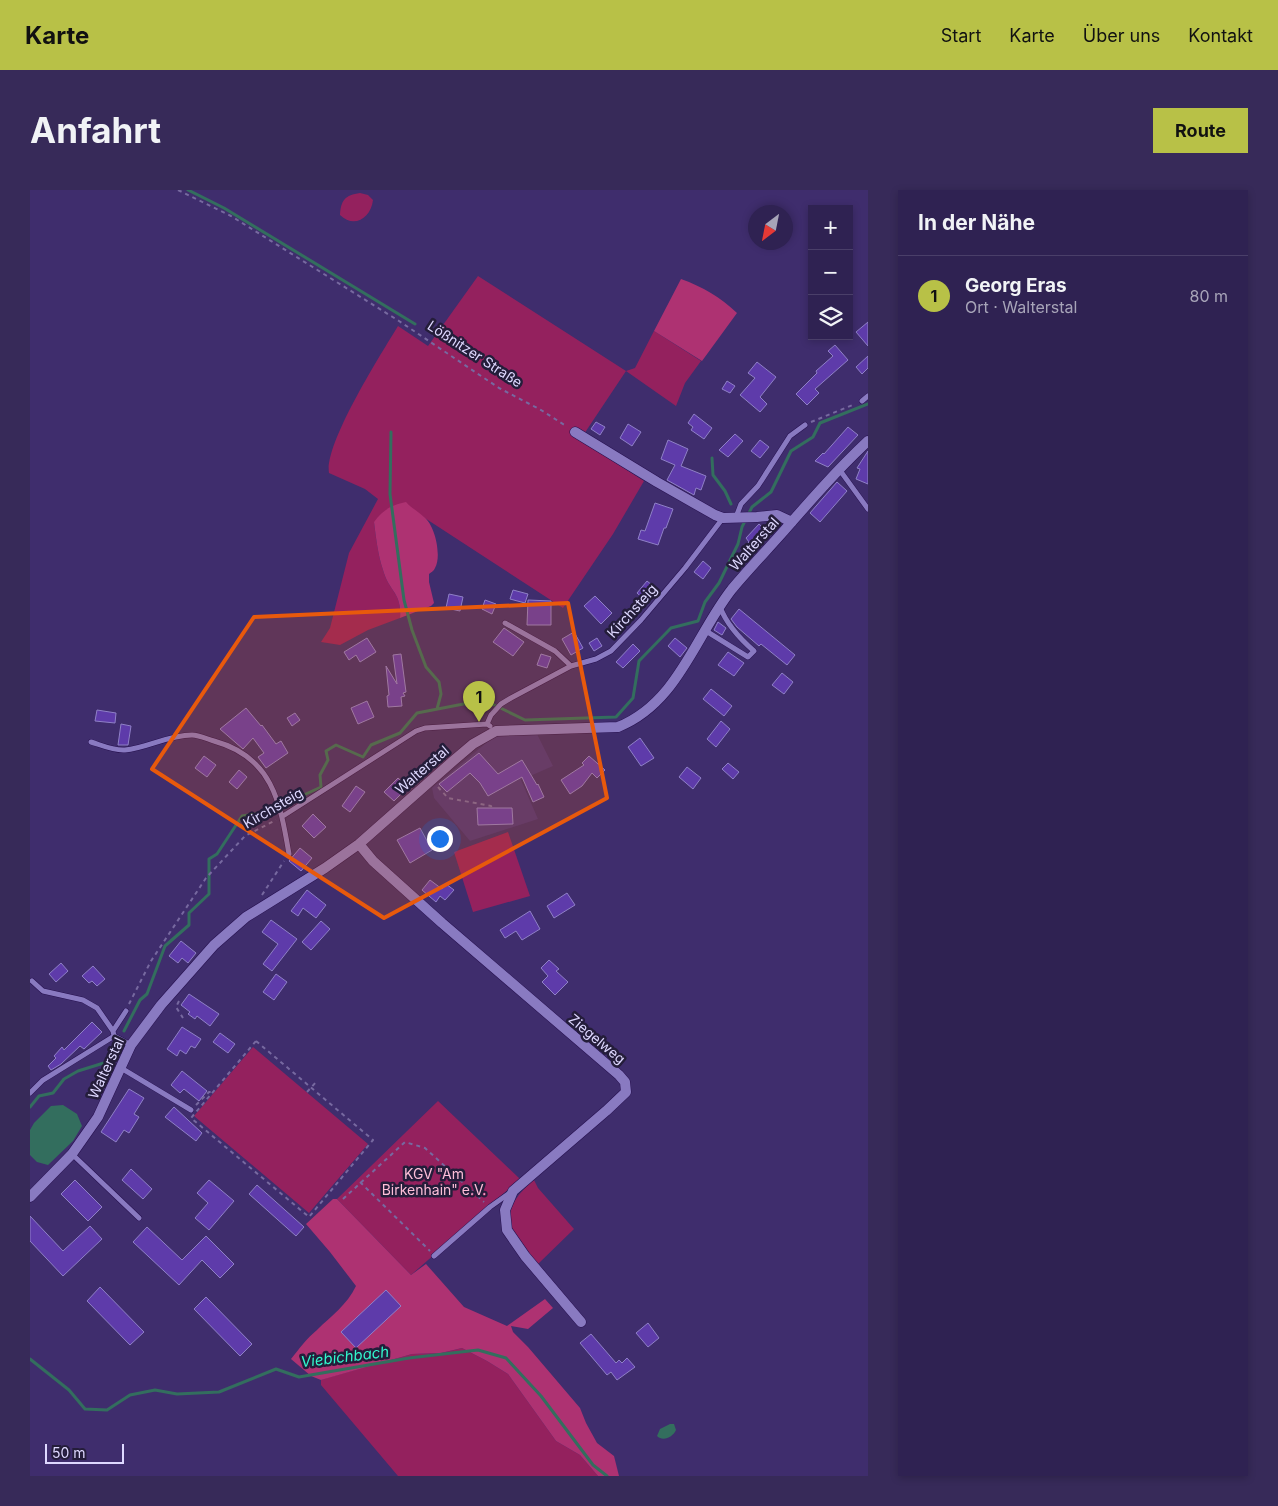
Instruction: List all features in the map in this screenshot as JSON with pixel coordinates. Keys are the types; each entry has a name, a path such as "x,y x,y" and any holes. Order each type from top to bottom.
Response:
{"street":[{"path":"576,432 715,515 723,518 777,515 792,522"},
{"name":"Walterstal","path":"30,1197 72,1154 98,1117 131,1045 161,1005 220,940 246,917 325,868 358,844 473,744 496,731 618,727 631,722 654,706 675,680 732,589 839,468 868,441"},
{"name":"Ziegelweg","path":"358,844 373,861 442,923 625,1082 626,1092 513,1191"},
{"path":"513,1191 505,1210 507,1230 525,1256 581,1322"}],"lane":[{"path":"862,401 868,396"},
{"path":"740,517 741,504 758,486 790,436 805,425"},
{"path":"839,468 868,509"},
{"name":"Kirchsteig","path":"282,815 416,732 425,728 487,724 491,715 501,704 571,666 596,659 611,651 641,620 685,568 723,518"},
{"path":"706,631 748,657 754,651 730,626 720,606"},
{"path":"505,623 555,651 571,666"},
{"path":"487,724 496,731"},
{"path":"91,742 124,750 169,738 193,735 225,744 248,756 270,781 282,815 289,854"},
{"path":"32,981 43,991 83,1000 97,1008 114,1034 131,1045"},
{"path":"30,1094 43,1080 114,1034 126,1011"},
{"path":"120,1068 191,1110"},
{"path":"72,1154 139,1218"},
{"path":"434,1256 513,1191"}],"path":[{"name":"Lößnitzer Straße","path":"178,190 231,216 399,321 499,388 576,432"},
{"path":"805,425 862,401"},
{"path":"432,779 448,798 491,806 492,810"},
{"name":"Kirchsteig","path":"126,1011 151,961 206,878 245,836 282,815"},
{"path":"258,909 261,897 289,854"},
{"path":"256,1041 311,1087 373,1140 308,1217 191,1118 256,1041"},
{"path":"307,1092 317,1081"},
{"path":"191,1110 209,1092 213,1092"},
{"path":"343,1199 405,1142 426,1148 490,1208"},
{"path":"360,1182 434,1256"}],"highlighted area":[{"path":"568,603 607,798 384,918 152,769 254,617"}],"shaded area":[{"path":"681,279 711,293 737,313 702,361 654,331"},
{"path":"406,502 428,521 434,533 438,556 435,569 429,574 434,603 431,606 400,618 397,597 388,583 381,564 374,522 388,509"},
{"path":"536,732 553,766 521,780 538,819 470,841 434,798 432,788 497,734"},
{"path":"63,1105 77,1114 82,1126 73,1141 48,1165 37,1162 30,1155 30,1130 34,1123 51,1106"},
{"path":"333,1199 337,1199 411,1275 426,1264 464,1307 507,1326 545,1299 553,1308 528,1329 511,1326 513,1332 580,1408 597,1443 614,1456 619,1476 598,1476 580,1455 556,1441 508,1374 462,1348 441,1353 412,1354 321,1380 311,1376 291,1359 310,1336 343,1305 356,1286 306,1224"},
{"path":"674,1424 676,1430 673,1435 665,1439 659,1438 657,1436 660,1429"}],"green space":[{"path":"360,193 368,195 373,200 369,212 356,221 345,219 340,215 343,202 347,197"},
{"path":"478,276 626,371 580,440 644,481 613,534 563,608 414,511 374,522 381,564 388,583 397,597 400,618 368,630 340,645 321,642 330,628 349,553 378,499 365,489 329,473 335,442 344,421 398,326 428,346"},
{"path":"654,331 701,361 685,383 676,406 626,371 635,368"},
{"path":"508,832 530,896 473,912 454,852"},
{"path":"253,1047 368,1144 309,1213 194,1116"},
{"name":"KGV \"Am Birkenhain\" e.V.","path":"438,1101 520,1179 411,1275 337,1199"},
{"path":"534,1180 538,1188 574,1229 538,1264 517,1239 510,1223 511,1209 514,1202"},
{"path":"462,1348 508,1374 556,1441 580,1455 598,1476 398,1476 321,1385 321,1380 412,1354 441,1353"}],"building":[{"path":"868,322 868,346 856,332"},
{"path":"835,345 848,360 815,389 819,393 807,405 796,394 817,373 816,371 833,356 828,351"},
{"path":"868,356 868,368 862,374 856,367"},
{"path":"757,362 776,377 760,397 767,404 760,412 740,395 755,378 748,373"},
{"path":"727,381 735,386 730,393 722,389"},
{"path":"694,414 712,428 704,439 691,430 693,427 688,423"},
{"path":"596,422 605,427 600,435 591,429"},
{"path":"628,424 641,432 632,446 620,438"},
{"path":"848,427 858,435 828,467 815,461 824,454"},
{"path":"735,434 743,441 728,457 719,450"},
{"path":"668,440 688,449 681,466 706,476 701,490 696,488 694,495 667,480 675,465 661,459"},
{"path":"760,440 769,447 760,458 751,451"},
{"path":"868,451 868,484 856,479 860,469 857,468"},
{"path":"837,482 847,491 820,522 810,513"},
{"path":"655,503 673,509 658,545 638,539 641,530 645,531"},
{"path":"759,524 769,533 741,564 735,559 749,542 746,538"},
{"path":"703,561 711,568 703,579 694,572"},
{"path":"647,581 658,590 647,602 637,593"},
{"path":"513,590 528,594 525,603 510,599"},
{"path":"449,594 463,597 460,611 446,608"},
{"path":"595,596 612,613 601,624 584,606"},
{"path":"485,600 496,604 492,614 482,609"},
{"path":"528,600 551,601 551,625 527,625"},
{"path":"739,609 795,655 787,665 761,644 759,646 737,627 731,619"},
{"path":"718,622 726,628 722,635 714,630"},
{"path":"504,628 524,642 513,656 493,642"},
{"path":"574,632 583,648 571,655 562,639"},
{"path":"367,638 376,652 360,662 356,655 349,660 344,652"},
{"path":"597,638 602,646 594,651 589,643"},
{"path":"675,638 687,648 680,657 668,646"},
{"path":"633,644 640,651 623,668 616,662"},
{"path":"728,652 744,663 734,676 718,665"},
{"path":"401,654 406,692 403,693 405,696 401,697 402,706 388,707 387,696 389,695 386,666 397,684 393,655"},
{"path":"541,654 551,657 547,668 537,665"},
{"path":"782,673 793,682 784,694 772,685"},
{"path":"711,689 732,706 724,716 703,699"},
{"path":"367,701 374,717 358,724 351,708"},
{"path":"246,708 276,744 281,741 288,753 266,768 258,757 264,753 253,738 243,749 220,729"},
{"path":"97,710 116,713 115,723 95,721"},
{"path":"295,713 300,720 292,726 287,718"},
{"path":"721,721 730,729 716,747 707,739"},
{"path":"121,724 131,726 128,745 118,745"},
{"path":"640,738 654,758 641,766 628,747"},
{"path":"479,753 498,774 522,760 544,797 533,802 522,777 488,796 480,783 470,773 447,792 439,784"},
{"path":"204,756 216,765 207,777 195,768"},
{"path":"589,756 605,770 597,778 592,773 582,786 570,794 561,780 584,765 582,763"},
{"path":"728,763 739,772 733,779 722,769"},
{"path":"687,767 701,778 693,789 679,777"},
{"path":"239,770 247,777 237,789 229,782"},
{"path":"398,778 408,787 394,801 384,792"},
{"path":"356,786 365,792 350,812 342,806"},
{"path":"477,808 512,808 513,824 478,825"},
{"path":"313,814 326,827 314,838 302,826"},
{"path":"420,828 432,850 410,863 397,840"},
{"path":"300,848 312,858 301,871 289,861"},
{"path":"430,880 442,889 446,884 454,890 445,900 440,896 436,902 422,890"},
{"path":"307,890 326,905 316,918 303,908 298,916 291,911"},
{"path":"567,893 575,905 554,918 547,906"},
{"path":"530,911 540,929 522,940 516,931 505,938 500,930"},
{"path":"271,920 297,939 272,971 263,964 278,944 262,932"},
{"path":"321,921 330,929 311,950 302,942"},
{"path":"181,941 196,953 188,963 182,958 178,963 169,956"},
{"path":"549,960 559,969 556,971 568,982 555,995 542,982 548,976 541,968"},
{"path":"61,963 68,971 56,982 49,974"},
{"path":"93,966 105,979 97,986 92,981 89,983 82,976"},
{"path":"276,974 287,982 274,1000 263,992"},
{"path":"189,994 219,1014 210,1026 197,1016 195,1019 188,1014 190,1012 181,1005"},
{"path":"92,1022 102,1032 84,1049 80,1046 61,1064 51,1070 48,1066 56,1058 54,1056 62,1047 64,1050"},
{"path":"182,1027 201,1039 195,1048 191,1046 186,1054 180,1050 177,1056 167,1049"},
{"path":"220,1033 235,1044 228,1053 213,1042"},
{"path":"182,1071 207,1091 199,1101 184,1089 180,1093 171,1085"},
{"path":"129,1089 144,1098 134,1114 139,1117 129,1133 124,1130 116,1142 101,1132"},
{"path":"174,1107 202,1133 196,1141 165,1117"},
{"path":"131,1169 152,1189 143,1199 122,1180"},
{"path":"75,1180 102,1207 88,1221 61,1194"},
{"path":"209,1180 234,1201 209,1230 195,1218 208,1203 197,1193"},
{"path":"257,1185 304,1227 296,1236 249,1194"},
{"path":"30,1216 63,1251 90,1226 102,1239 63,1276 30,1241"},
{"path":"147,1227 182,1260 206,1236 234,1264 220,1278 202,1260 179,1285 133,1242"},
{"path":"100,1287 144,1332 130,1345 87,1301"},
{"path":"386,1290 401,1306 356,1348 341,1332"},
{"path":"206,1297 252,1344 240,1356 194,1309"},
{"path":"648,1323 659,1338 648,1347 636,1333"},
{"path":"591,1334 616,1363 619,1360 622,1363 627,1358 635,1367 617,1380 611,1372 607,1375 580,1343"}],"waterway":[{"path":"188,190 224,208 415,324"},
{"path":"124,1031 140,1000 147,994 165,946 189,925 189,913 209,894 209,859 217,854 242,816 267,812 321,787 320,775 328,760 326,751 336,745 363,757 371,745 400,733 417,713 484,700 525,720 616,717 633,698 639,661 671,628 698,621 705,602 719,583 738,544 742,527 752,507 771,492 791,451 813,437 820,423 868,404"},
{"path":"391,432 390,494 404,600 412,630 426,667 439,682 441,694 437,709"},
{"path":"712,458 713,475 725,491 731,504"},
{"path":"30,1107 39,1096 53,1093 64,1079 78,1071 107,1062 115,1046"},
{"name":"Viebichbach","path":"30,1359 69,1390 85,1409 107,1410 130,1395 155,1390 177,1394 219,1392 276,1369 299,1377 409,1358 478,1350 506,1358 541,1396 593,1465 607,1476"}],"place":[{"name":"Georg Eras","path":"479,722"}]}
